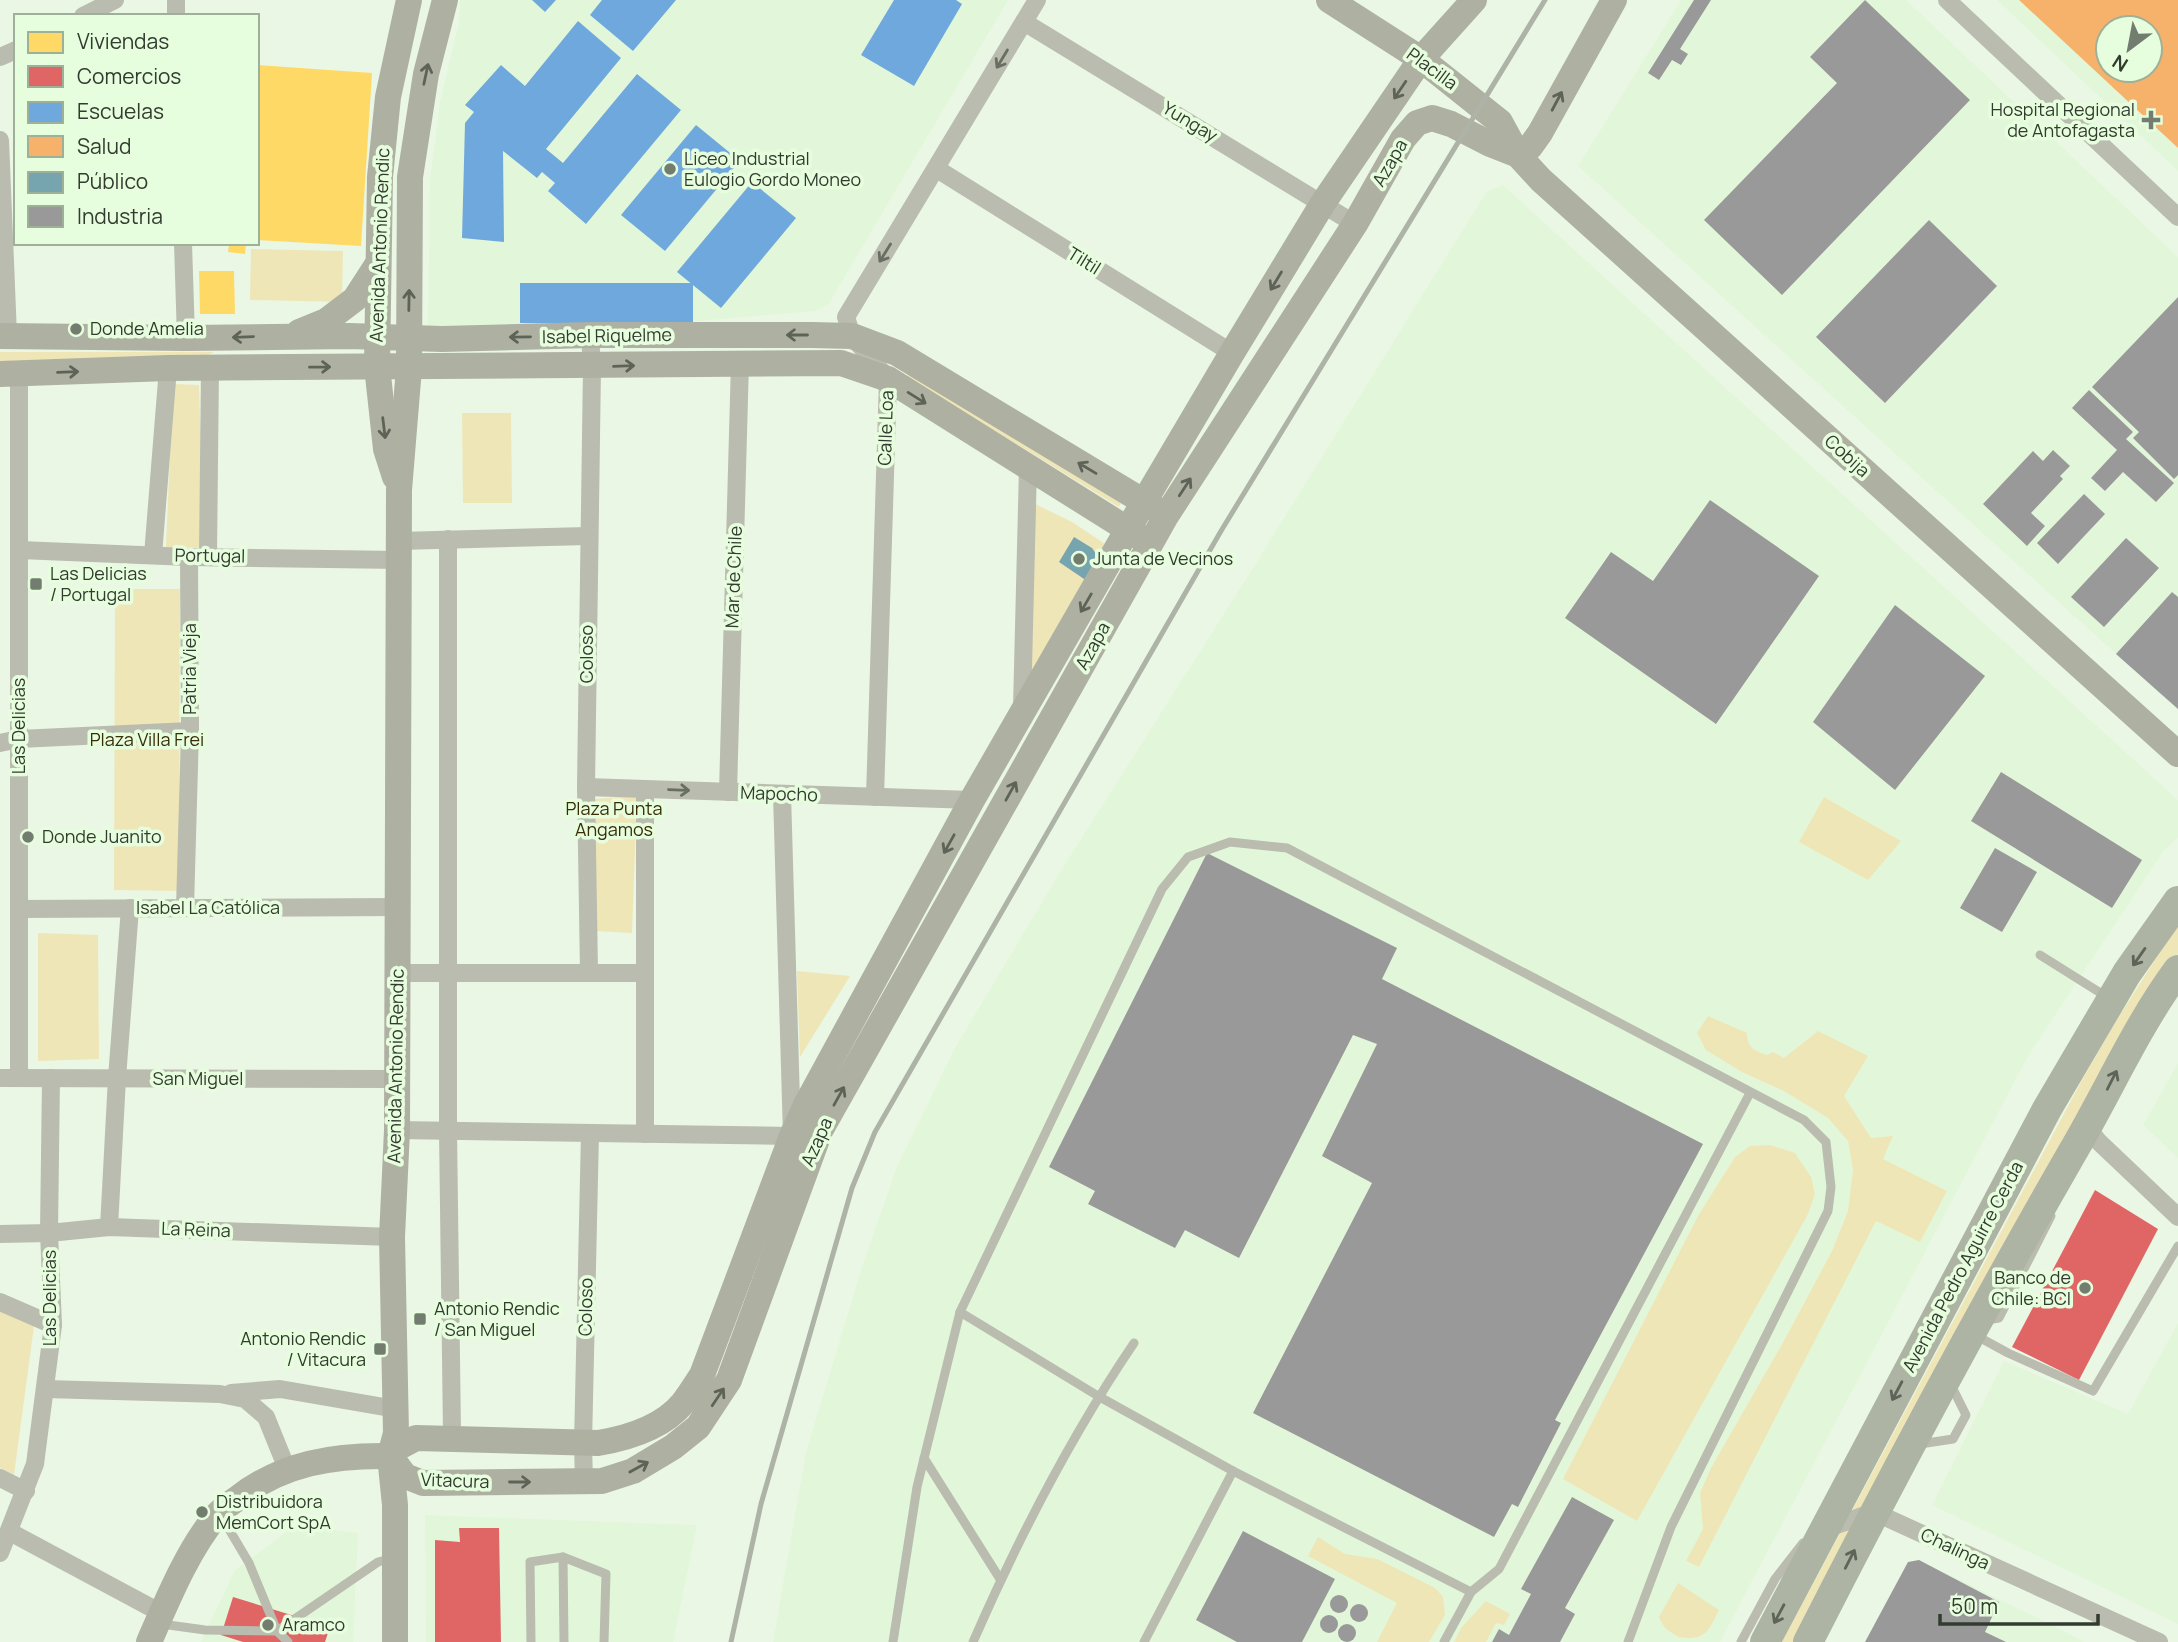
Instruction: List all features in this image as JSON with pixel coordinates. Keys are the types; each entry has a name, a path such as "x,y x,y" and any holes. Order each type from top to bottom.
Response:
{"main road":[{"name":"Avenida Pedro Aguirre Cerda","path":"1765,1642 2047,1109 2112,999 2178,901"},
{"path":"1808,1642 1973,1328 2151,1010 2178,970"}],"street":[{"path":"87,14 115,0"},
{"name":"Avenida Antonio Rendic","path":"399,490 386,449 377,366 377,265 380,177 388,97 408,0"},
{"name":"Avenida Antonio Rendic","path":"434,0 438,29"},
{"name":"Avenida Antonio Rendic","path":"395,1642 396,1505 390,1456 396,1433 392,1237 397,1130 399,490 409,368 410,177 426,74 445,0"},
{"path":"852,336 846,317 1037,0"},
{"name":"Placilla","path":"1328,0 1421,59 1500,122 1518,155"},
{"name":"Azapa","path":"673,1447 698,1427 729,1380 820,1131 1150,544 1156,509 1232,353 1323,203 1421,59 1474,0"},
{"path":"1518,155 1530,147 1540,133 1614,0"},
{"path":"1947,0 2178,217"},
{"name":"Yungay","path":"1024,22 1355,224"},
{"name":"Azapa","path":"583,1444 624,1438 657,1423 681,1405 702,1375 792,1136 819,1080 972,800 1128,529 1156,509 1355,224 1403,139 1417,123 1432,118 1518,155"},
{"path":"0,140 4,335"},
{"name":"Cobija","path":"1518,155 1558,196 2178,754"},
{"name":"Tiltil","path":"937,169 1232,353"},
{"path":"183,245 186,338"},
{"path":"291,335 326,321 355,299 377,265"},
{"name":"Isabel Riquelme","path":"4,335 186,338 291,335 442,339 590,335 852,336 897,353 1156,509"},
{"name":"Coloso","path":"590,335 592,367 586,787 590,972"},
{"name":"Calle Loa","path":"852,336 888,379 875,797"},
{"name":"Isabel Riquelme","path":"9,374 169,368 592,367 740,362 841,363 888,379 1150,544"},
{"name":"Mar de Chile","path":"728,792 740,362"},
{"path":"153,555 169,368"},
{"path":"208,556 210,368"},
{"name":"Las Delicias","path":"9,374 20,550 19,1078"},
{"path":"1022,716 1028,467"},
{"name":"Portugal","path":"20,550 190,557 400,550 448,539 588,536"},
{"path":"448,539 448,1130 454,1439"},
{"name":"Patria Vieja","path":"186,908 190,557"},
{"path":"0,743 19,739 190,731"},
{"name":"Mapocho","path":"586,787 972,800"},
{"path":"645,789 645,1134"},
{"path":"397,1130 792,1136 782,794"},
{"name":"Isabel La Católica","path":"19,909 398,907"},
{"path":"109,1227 117,1078 131,908"},
{"path":"397,973 645,973"},
{"name":"San Miguel","path":"0,1078 397,1079"},
{"name":"Las Delicias","path":"0,1553 35,1464 53,1325 49,1233 51,1078"},
{"path":"2087,1128 2178,1217"},
{"name":"Coloso","path":"584,1482 590,1133"},
{"name":"La Reina","path":"0,1234 49,1233 109,1227 392,1237"},
{"path":"0,1302 53,1325"},
{"path":"46,1389 220,1394 280,1389 396,1409"},
{"path":"266,1417 280,1389"},
{"path":"220,1394 245,1399 266,1417 287,1469"},
{"path":"10,1532 156,1626 200,1538 219,1513 254,1486 287,1469 336,1458 390,1456 399,1447 416,1438 583,1444"},
{"name":"Vitacura","path":"390,1456 405,1476 423,1483 584,1482 602,1481 634,1471 673,1447"},
{"path":"0,1478 26,1491"},
{"path":"1825,1529 1874,1512"},
{"name":"Chalinga","path":"1874,1512 2159,1642"}],"lane":[{"path":"893,1642 917,1487 960,1312 1162,890 1188,856 1230,842 1287,848 1804,1120 1826,1142 1831,1187 1828,1212 1671,1527 1629,1642"},
{"path":"2040,955 2112,999"},
{"path":"1444,1642 1471,1592 1499,1569 1751,1093"},
{"path":"1973,1328 2008,1353 2093,1391 2178,1246"},
{"path":"960,1312 1098,1396 1233,1471 1471,1592"},
{"path":"973,1642 1000,1579 1098,1396 1134,1343"},
{"path":"924,1458 1000,1579"},
{"path":"1144,1642 1233,1471"},
{"path":"219,1513 249,1563 277,1631 288,1642"},
{"path":"1741,1642 1775,1579 1803,1542 1825,1529"},
{"path":"156,1626 277,1631 378,1562 395,1557"},
{"path":"563,1557 564,1642"},
{"path":"531,1642 530,1562 563,1557 606,1574 604,1642"}],"shaded area":[{"name":"Liceo Industrial Eulogio Gordo Moneo","path":"460,0 1008,0 828,305 814,311 595,330 428,326 430,180 440,102 459,22"},
{"path":"1681,0 1906,0 2178,257 2178,710 1578,166"},
{"name":"Hospital Regional de Antofagasta","path":"1997,0 2178,0 2178,171"},
{"path":"1503,185 2178,800 2178,838 2164,850 2028,1056 1720,1642 773,1642 806,1452 862,1267 896,1169 955,1048 1060,872 1487,191"},
{"path":"2178,1063 2178,1158 2143,1125"},
{"path":"2178,1323 2178,1624 1932,1505 2004,1361 2128,1414"},
{"path":"425,1515 697,1525 673,1642 426,1642"},
{"path":"296,1525 358,1533 353,1642 201,1642 235,1570"},
{"path":"1919,1560 2062,1630 2084,1642 1865,1642"}],"green space":[{"path":"251,249 343,251 342,302 250,300"},
{"path":"0,352 214,352 193,362 0,363"},
{"path":"911,368 1123,499 1119,507 907,377"},
{"path":"173,384 199,385 204,548 166,547"},
{"path":"462,413 511,413 512,503 463,503"},
{"path":"1029,501 1072,522 1111,548 1032,680"},
{"name":"Plaza Villa Frei","path":"115,589 180,589 179,891 114,890"},
{"name":"Plaza Punta Angamos","path":"637,796 632,933 595,931 594,799"},
{"path":"1824,797 1901,841 1868,880 1799,842"},
{"path":"2178,924 2178,954 1799,1642 1782,1642 2082,1080"},
{"path":"38,933 98,935 99,1059 38,1061"},
{"path":"797,971 850,976 800,1057"},
{"path":"1708,1016 1747,1033 1752,1048 1767,1055 1773,1052 1784,1058 1818,1031 1868,1056 1844,1096 1871,1138 1893,1136 1883,1159 1947,1191 1920,1242 1876,1221 1699,1567 1686,1561 1703,1529 1700,1493 1711,1468 1832,1251 1848,1211 1853,1170 1848,1141 1828,1118 1784,1091 1742,1072 1706,1050 1697,1033"},
{"path":"1770,1145 1795,1153 1811,1177 1815,1194 1808,1214 1637,1521 1563,1479 1698,1216 1735,1157 1750,1146"},
{"path":"0,1311 34,1326 14,1475 0,1468"},
{"path":"1318,1537 1345,1554 1377,1559 1435,1588 1443,1597 1445,1615 1429,1642 1377,1642 1397,1603 1308,1556"},
{"path":"1678,1583 1719,1610 1709,1629 1695,1638 1679,1637 1667,1629 1659,1617"},
{"path":"1486,1601 1510,1614 1504,1625 1496,1623 1486,1642 1454,1642 1461,1628"}],"building: Viviendas":[{"path":"259,65 372,73 361,246 259,240"},
{"path":"229,245 246,245 245,254 228,252"},
{"path":"199,271 234,271 235,314 200,314"}],"building: Comercios":[{"name":"Banco de Chile: BCI","path":"2095,1190 2158,1229 2079,1380 2012,1347"},
{"path":"459,1528 499,1528 501,1642 435,1642 435,1540 460,1542"},
{"path":"233,1597 330,1627 325,1642 243,1642 221,1635"}],"building: Escuelas":[{"path":"532,0 556,0 545,12"},
{"path":"602,0 676,0 633,51 590,15"},
{"path":"894,0 956,0 962,4 914,86 861,55"},
{"path":"578,21 621,58 546,149 563,163 637,74 681,110 586,224 548,191 555,183 542,172 537,178 503,151 504,242 462,238 465,123 474,112 465,105 501,65 525,86"},
{"path":"696,125 740,161 665,251 621,215"},
{"path":"752,182 796,218 721,308 677,272"},
{"path":"520,283 693,283 693,324 520,323"}],"building: Salud":[{"path":"2019,0 2178,0 2178,148 2109,84 2164,84 2164,14 2094,14 2094,70"}],"building: Público":[{"name":"Junta de Vecinos","path":"1074,537 1092,548 1097,555 1097,562 1087,581 1059,562"}],"building: Industria":[{"path":"1694,0 1711,0 1680,49 1688,54 1681,65 1672,60 1659,80 1648,73"},
{"path":"1865,0 1970,100 1782,295 1704,220 1837,83 1810,57"},
{"path":"1929,220 1997,286 1885,403 1816,337"},
{"path":"2178,297 2178,475 2174,479 2133,438 2139,432 2092,387"},
{"path":"2089,390 2133,432 2126,439 2174,483 2156,502 2123,472 2105,491 2091,478 2117,450 2072,408"},
{"path":"2053,450 2070,466 2060,476 2063,479 2031,513 2045,526 2027,546 1983,504 2033,451 2043,461"},
{"path":"2084,494 2105,514 2058,564 2037,543"},
{"path":"1710,500 1819,576 1716,724 1565,618 1611,552 1653,581"},
{"path":"2126,538 2159,568 2104,627 2071,597"},
{"path":"2172,592 2178,597 2178,709 2116,654"},
{"path":"1895,605 1985,676 1895,790 1813,722"},
{"path":"2001,772 2142,860 2112,908 1971,821"},
{"path":"1995,848 2037,872 2002,932 1960,908"},
{"path":"1207,853 1397,948 1382,979 1703,1144 1555,1420 1561,1423 1518,1507 1512,1504 1494,1537 1253,1413 1372,1183 1322,1156 1377,1044 1353,1035 1239,1258 1185,1230 1175,1248 1088,1204 1095,1191 1049,1167"},
{"path":"1572,1497 1614,1520 1565,1608 1575,1614 1560,1642 1492,1642 1499,1629 1509,1635 1531,1594 1521,1589"},
{"path":"1243,1531 1335,1579 1302,1642 1237,1642 1196,1620"},
{"path":"1919,1560 1999,1602 1985,1632 2006,1642 1865,1642 1908,1562"},
{"path":"1339,1595 1347,1600 1348,1604 1343,1612 1339,1613 1331,1608 1330,1604 1335,1596"},
{"path":"1359,1604 1367,1609 1368,1613 1363,1621 1359,1622 1351,1617 1350,1613 1355,1605"},
{"path":"1329,1615 1337,1620 1338,1624 1333,1632 1329,1633 1321,1628 1320,1624 1325,1616"},
{"path":"1347,1624 1355,1629 1356,1633 1351,1641 1347,1642 1339,1637 1338,1633 1343,1625"}],"railway":[{"path":"731,1642 761,1504 852,1188 875,1132 1221,531 1545,0"}],"place":[{"name":"Hospital Regional de Antofagasta","path":"2151,120"},
{"name":"Liceo Industrial Eulogio Gordo Moneo","path":"670,169"},
{"name":"Donde Amelia","path":"76,329"},
{"name":"Junta de Vecinos","path":"1079,559"},
{"name":"Las Delicias / Portugal","path":"36,584"},
{"name":"Donde Juanito","path":"28,837"},
{"name":"Banco de Chile: BCI","path":"2085,1288"},
{"name":"Antonio Rendic / San Miguel","path":"420,1319"},
{"name":"Antonio Rendic / Vitacura","path":"380,1349"},
{"name":"Distribuidora MemCort SpA","path":"202,1512"},
{"name":"Aramco","path":"268,1625"}]}
